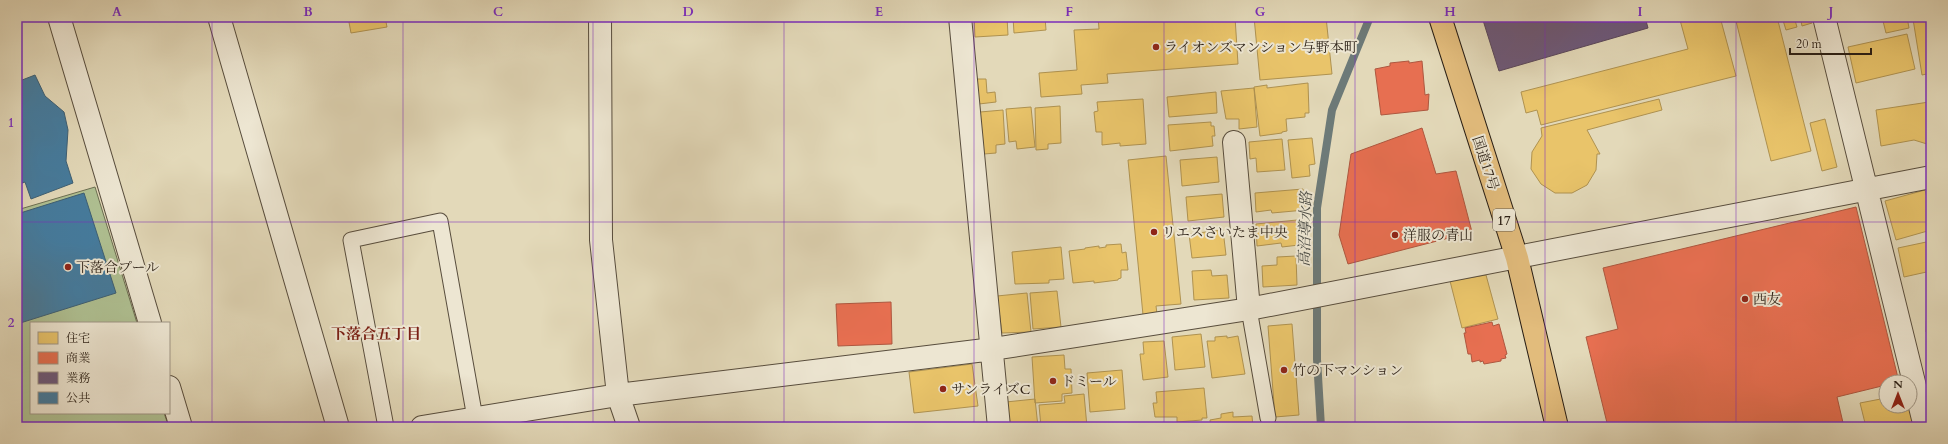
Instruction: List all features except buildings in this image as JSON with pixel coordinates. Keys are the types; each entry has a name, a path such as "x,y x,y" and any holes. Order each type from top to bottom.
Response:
{"highway":[{"name":"国道17号","path":"1440,17 1517,258 1557,427"}],"street":[{"path":"59,17 150,322"},
{"path":"219,17 338,427"},
{"path":"600,17 601,240 618,395 629,427"},
{"path":"960,17 993,349 999,427"},
{"path":"1824,17 1926,423"},
{"path":"1234,142 1249,309"},
{"path":"422,427 618,395 993,349 1249,309 1931,177"},
{"path":"170,390 181,427"}],"lane":[{"path":"386,427 351,240 440,221 475,418"},
{"path":"1249,309 1268,418"}],"green space":[{"name":"下落合プール","path":"95,187 137,322 30,322 30,414 164,414 169,427 17,427 17,210"}],"waterway":[{"name":"高沼導水路","path":"1321,427 1317,359 1317,208 1332,110 1370,17"}],"place":[{"name":"ライオンズマンション与野本町","path":"1156,47"},
{"name":"リエスさいたま中央","path":"1154,232"},
{"name":"洋服の青山","path":"1395,235"},
{"name":"下落合プール","path":"68,267"},
{"name":"西友","path":"1745,299"},
{"name":"竹の下マンション","path":"1284,370"},
{"name":"ドミール","path":"1053,381"},
{"name":"サンライズC","path":"943,389"}],"district":[{"name":"下落合五丁目","path":"376,334"}]}
